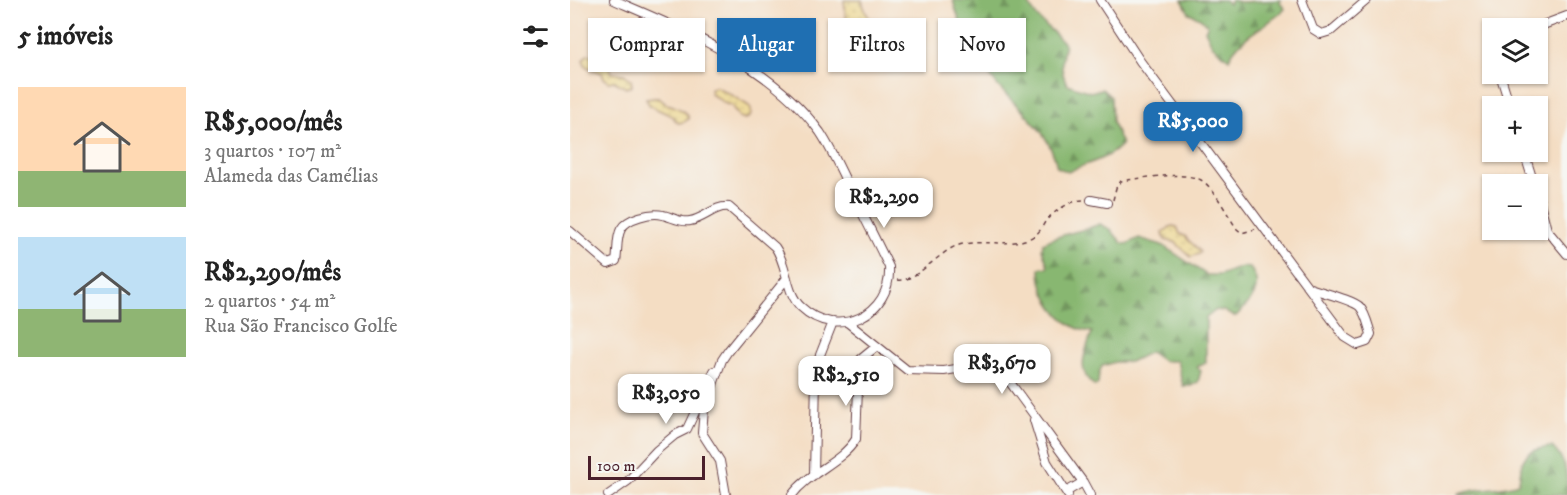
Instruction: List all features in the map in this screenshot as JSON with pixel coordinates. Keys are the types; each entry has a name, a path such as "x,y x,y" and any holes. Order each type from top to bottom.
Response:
{"street":[{"path":"570,231 608,264 612,264 616,261 619,237 625,224 650,214 662,214 689,222 718,208 729,207 775,247 780,254 795,299 801,307 820,318 833,322 847,322 868,314 878,304 890,279 889,267 833,155 821,134 805,114 770,83 706,41 614,0"},
{"path":"1100,0 1140,61 1345,337 1358,345 1367,342 1371,334 1366,317 1359,306 1352,301 1310,288"},
{"path":"1302,0 1313,29 1321,34 1331,31 1367,0"},
{"path":"1548,23 1567,15"},
{"path":"1091,200 1107,203"},
{"path":"1548,231 1567,254"},
{"path":"608,495 628,481 657,450 675,435 687,429 715,370 787,278"},
{"path":"812,476 816,377 820,355 833,322"},
{"path":"847,322 907,370 944,371 956,369 982,358 993,359 1083,482 1090,495"},
{"path":"795,491 852,447 856,439 859,364 861,359 877,346"},
{"path":"722,360 704,409 702,433 720,461 726,495"},
{"path":"1033,416 1047,462 1067,494 1083,482"},
{"path":"687,429 702,433"}],"path":[{"path":"1107,203 1114,198 1116,188 1121,181 1176,175 1200,179 1205,183 1237,229 1242,232 1262,225"},
{"path":"890,279 906,280 958,245 1030,238 1041,231 1047,220 1061,209 1079,199 1091,200"}],"green space":[{"path":"953,0 1027,0 1039,19 1065,45 1062,65 1067,84 1090,92 1102,89 1111,97 1112,121 1122,144 1104,158 1068,172 1057,167 1048,142 1034,122 998,86 988,72 1026,72 1026,18 959,18"},
{"path":"1182,0 1225,0 1229,4 1231,0 1241,2 1281,0 1280,3 1285,9 1247,37 1229,59 1212,45 1205,30 1208,25 1189,13"},
{"path":"1100,224 1111,230 1122,243 1127,244 1139,238 1162,245 1207,275 1220,275 1242,267 1250,268 1254,275 1256,288 1247,305 1236,316 1216,310 1206,318 1206,362 1197,367 1201,371 1198,382 1191,386 1183,386 1177,361 1163,361 1150,352 1130,362 1115,362 1102,366 1098,384 1095,386 1085,374 1083,360 1092,332 1082,330 1063,319 1049,301 1041,280 1040,269 1048,266 1042,249 1043,243"},
{"path":"1552,447 1561,457 1565,468 1567,495 1457,495 1472,490 1518,483 1522,463 1527,455 1539,449"}],"sand":[{"path":"844,0 862,0 869,18 846,18"},
{"path":"588,55 588,67 585,66 583,60"},
{"path":"600,72 624,74 631,80 632,86 626,88 614,81 609,82"},
{"path":"716,87 750,107 750,117 745,119 739,117 731,105 711,94 710,89"},
{"path":"659,98 666,104 681,110 688,116 688,119 678,123 672,116 650,106 646,99"},
{"path":"1172,226 1177,227 1180,234 1185,236 1200,252 1199,254 1191,257 1175,242 1165,240 1163,232"}]}
